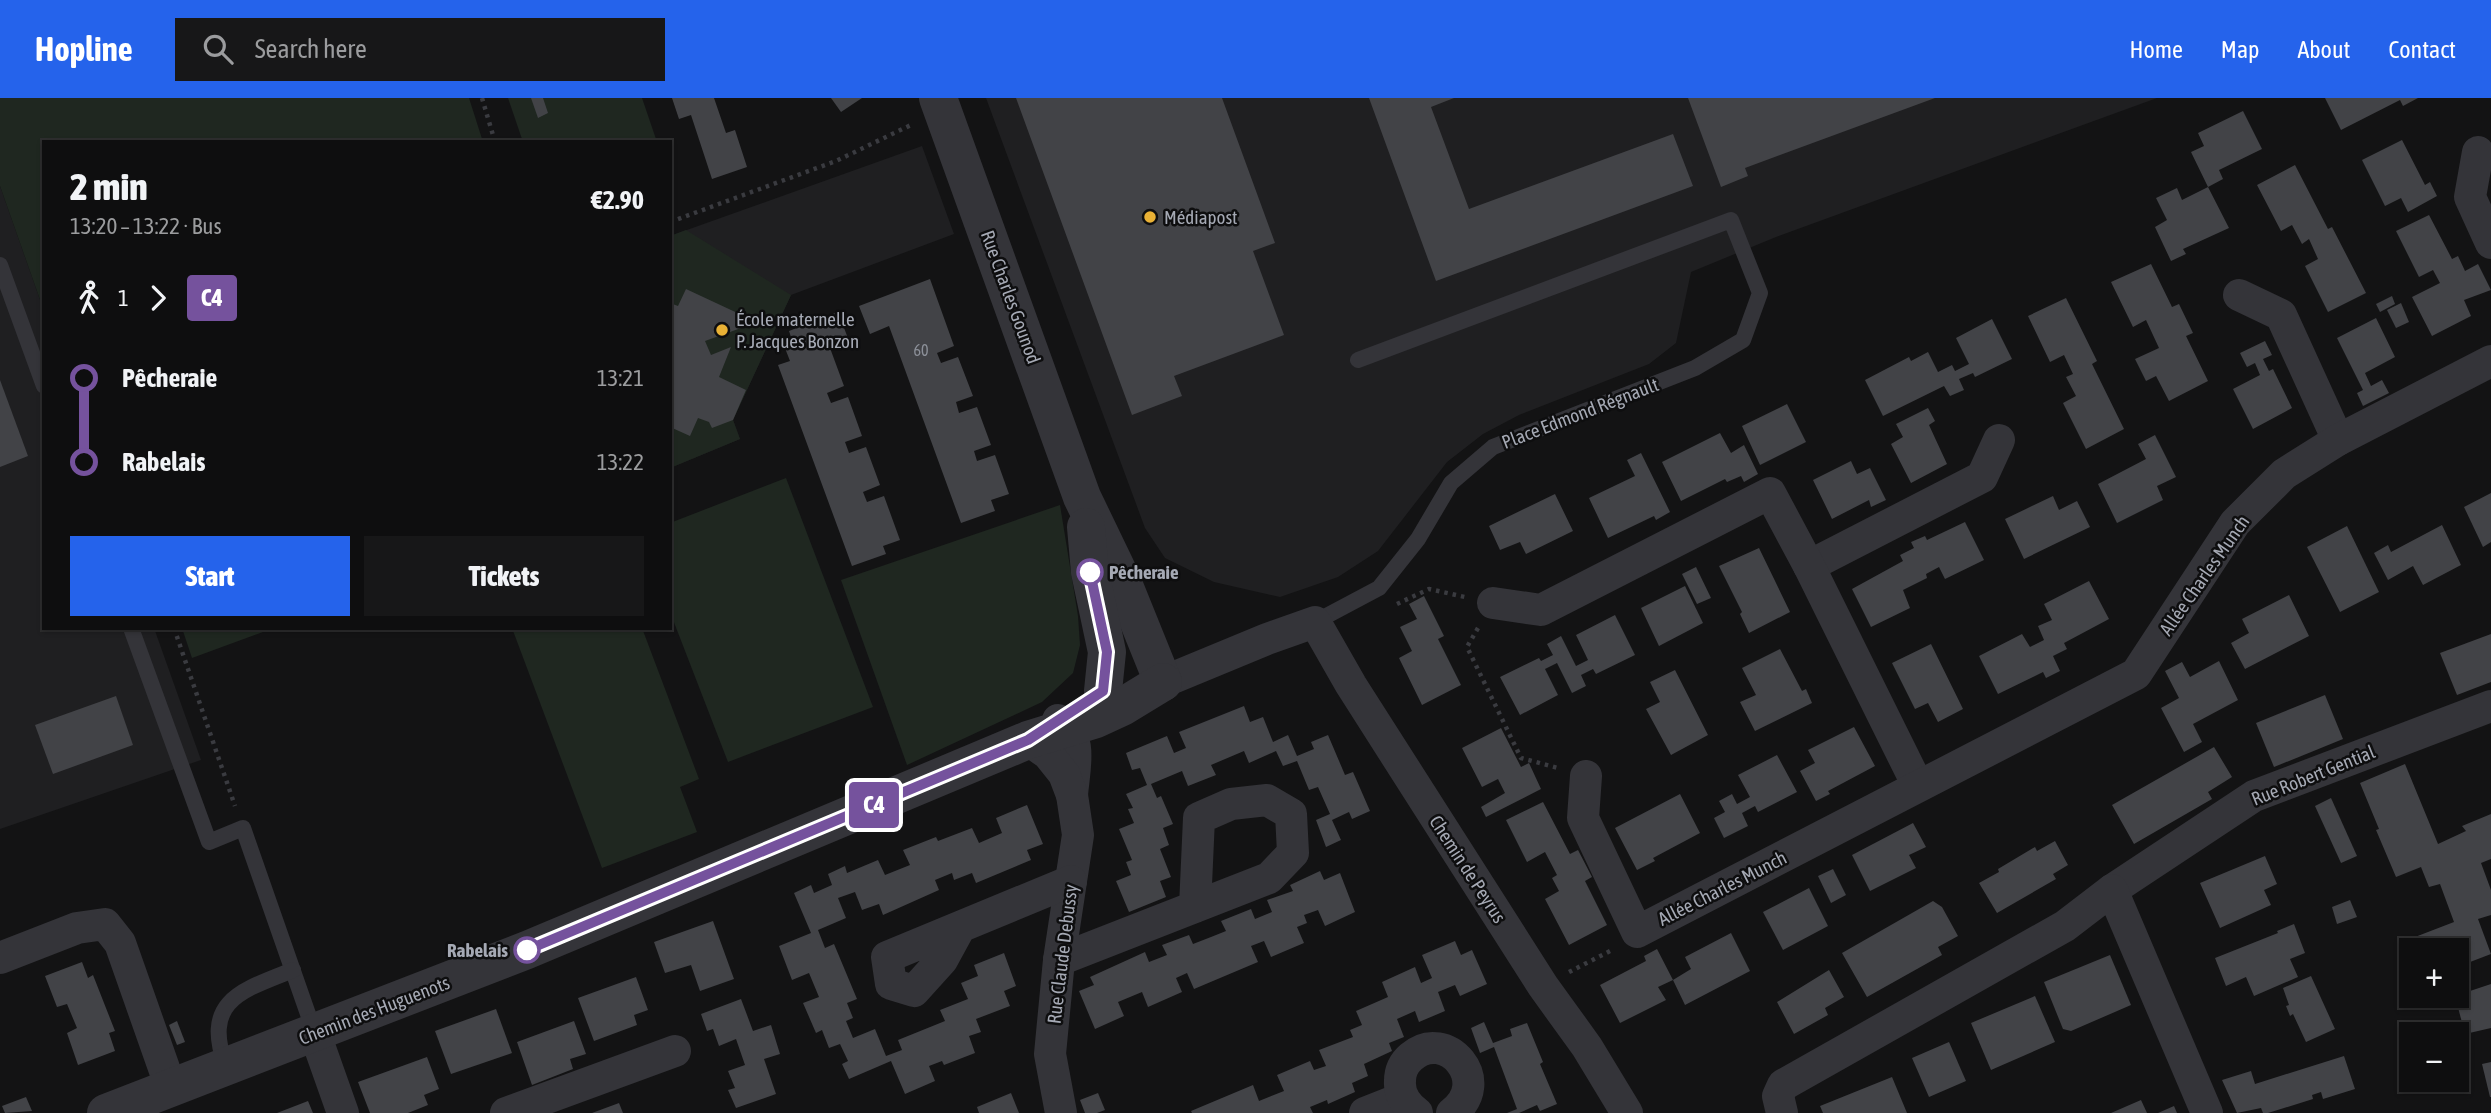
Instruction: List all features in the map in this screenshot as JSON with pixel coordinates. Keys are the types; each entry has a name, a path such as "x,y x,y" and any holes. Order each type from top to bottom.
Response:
{"street":[{"name":"Rue Charles Gounod","path":"940,104 1083,496 1121,579 1135,688"},
{"path":"2478,152 2470,197 2491,243"},
{"path":"2239,295 2281,315 2338,440"},
{"name":"Allée Charles Munch","path":"1586,776 1584,818 1637,932 2136,674 2235,523 2284,474 2338,440 2491,361"},
{"path":"1809,566 1982,477 1999,440"},
{"path":"1493,603 1541,610 1770,493 1918,786"},
{"name":"Rue Charles Gounod","path":"1083,496 1090,572 1107,652 1135,688"},
{"name":"Chemin des Huguenots","path":"106,1113 564,935 1052,729 1096,719 1135,688 1315,622"},
{"name":"Chemin de Peyrus","path":"1315,622 1351,685 1543,986 1628,1113"},
{"name":"Rue Robert Gential","path":"1782,1113 1778,1096 1783,1085 2065,926 2112,890 2254,796 2490,707"},
{"name":"Rue Claude Debussy","path":"1061,1113 1050,1054 1059,960 1078,835 1072,795 1075,741 1052,729 1048,754 1064,774 1072,795"},
{"path":"960,927 1071,881"},
{"path":"2112,890 2207,1113"},
{"path":"1059,960 1195,907"},
{"path":"0,958 77,928 105,923 120,943 171,1088"},
{"path":"315,1034 343,1113"},
{"path":"1365,1113 1410,1105 1400,1086 1400,1074 1405,1063 1424,1049 1436,1048 1458,1057 1469,1078 1465,1099 1452,1113"},
{"path":"506,1113 675,1051"}],"lane":[{"name":"Place Edmond Régnault","path":"1315,622 1379,588 1418,539 1451,483 1493,447 1696,368 1743,340 1759,293 1731,220 1358,360"},
{"path":"0,265 42,380"},
{"path":"132,630 209,842 243,828 315,1034"},
{"path":"226,1067 218,1045 217,1030 223,1009 245,989 293,970"}],"path":[{"path":"482,98 494,140"},
{"path":"672,221 836,162 940,104"},
{"path":"1379,588 1395,604 1429,589 1493,603 1467,647 1521,758 1586,776"},
{"path":"175,630 243,828"},
{"path":"1543,986 1619,947 1637,932"}],"shaded area":[{"path":"0,98 469,98 482,140 42,140 42,305 0,186"},
{"path":"508,98 642,98 656,140 522,140"},
{"path":"986,98 2157,98 1776,237 1691,272 1676,343 1649,364 1519,415 1483,434 1447,462 1378,551 1338,577 1280,597 1214,582 1165,558 1145,528"},
{"name":"École maternelle P. Jacques Bonzon","path":"922,146 954,234 791,295 733,420 740,439 672,467 672,235"},
{"path":"0,186 42,305 42,630 155,630 201,760 0,829"},
{"path":"686,230 791,295 733,420 740,439 672,467 672,235"},
{"path":"786,478 873,707 728,762 672,617 672,522"},
{"path":"1060,505 1078,616 1080,645 1073,673 1042,702 907,765 841,580"},
{"path":"183,630 269,630 192,658"},
{"path":"513,630 643,630 699,779 680,787 697,832 602,868"}],"building":[{"path":"531,98 543,98 548,113 538,118"},
{"path":"672,98 714,98 726,133 735,130 747,167 712,179 691,115 679,119"},
{"path":"831,98 862,98 841,112"},
{"name":"Médiapost","path":"1016,98 1222,98 1275,243 1253,251 1284,335 1174,376 1182,396 1132,415"},
{"path":"1369,98 1454,98 1431,107 1469,209 1673,134 1693,186 1436,281"},
{"path":"1688,98 1935,98 1745,168 1748,176 1721,187"},
{"path":"2325,98 2418,98 2403,106 2400,100 2341,130"},
{"path":"2243,111 2262,149 2219,170 2223,179 2208,187 2191,152 2204,146 2198,133"},
{"path":"2402,140 2425,185 2430,182 2437,196 2408,212 2401,198 2385,206 2362,160"},
{"path":"2295,165 2328,229 2332,227 2366,293 2328,312 2305,266 2318,259 2309,239 2302,244 2292,225 2281,231 2257,185"},
{"path":"2208,187 2229,228 2183,249 2186,254 2171,261 2155,227 2167,220 2156,198 2177,188 2182,200"},
{"path":"2429,215 2452,259 2458,256 2465,271 2478,264 2491,290 2464,300 2471,316 2432,336 2412,297 2440,283 2433,270 2419,277 2396,231"},
{"path":"2151,264 2172,307 2179,304 2193,333 2186,336 2208,381 2169,401 2156,376 2146,381 2135,359 2159,348 2146,320 2133,327 2111,282"},
{"path":"930,279 954,346 937,353 941,363 958,357 973,396 956,402 959,413 977,407 991,445 974,451 977,461 995,455 1009,494 991,500 995,511 961,523 889,326 870,334 859,306"},
{"path":"686,289 746,317 741,328 705,341 711,355 731,347 719,377 746,390 733,420 712,428 709,422 698,418 690,436 672,428 672,304 678,306"},
{"path":"2392,296 2395,304 2380,312 2376,304"},
{"path":"2066,298 2097,361 2092,364 2124,429 2086,449 2063,403 2076,396 2066,377 2073,374 2064,355 2050,362 2028,316"},
{"path":"2401,303 2409,322 2396,328 2387,310"},
{"path":"838,312 849,341 830,348 844,386 827,393 831,403 848,397 862,436 845,442 849,453 866,447 880,485 863,492 867,502 884,496 900,540 883,546 886,554 852,566 778,365 790,361 783,343 792,340 789,331"},
{"path":"2376,318 2395,357 2365,373 2371,386 2382,380 2389,393 2363,406 2357,393 2363,390 2337,338"},
{"path":"1992,319 2012,359 1975,377 1973,373 1959,379 1964,390 1950,396 1944,386 1883,416 1865,380 1909,357 1911,361 1928,352 1938,372 1952,365 1955,371 1969,364 1956,338"},
{"path":"2265,341 2272,355 2263,359 2269,371 2273,369 2292,408 2253,429 2233,389 2260,375 2255,363 2247,367 2240,353"},
{"path":"0,380 28,456 0,467"},
{"path":"1787,404 1806,442 1760,465 1742,426"},
{"path":"1928,408 1935,421 1929,425 1947,464 1911,483 1891,444 1903,437 1896,424"},
{"path":"1720,433 1731,453 1744,445 1758,474 1744,482 1741,476 1727,482 1725,479 1681,501 1662,462"},
{"path":"2155,435 2176,477 2157,486 2163,500 2117,523 2098,484 2146,459 2138,444"},
{"path":"1641,453 1670,512 1656,520 1654,516 1608,538 1589,498 1635,476 1627,460"},
{"path":"1851,461 1857,474 1870,468 1886,500 1871,507 1869,500 1832,519 1813,480"},
{"path":"2491,493 2491,542 2483,547 2464,507"},
{"path":"1555,494 1573,531 1526,554 1520,542 1500,550 1489,526"},
{"path":"2053,496 2059,510 2077,501 2090,527 2024,559 2005,519"},
{"path":"1965,522 1984,560 1945,579 1939,567 1926,574 1927,578 1903,590 1910,608 1871,627 1852,589 1903,561 1900,555 1914,548 1911,542 1925,536 1927,540"},
{"path":"2442,525 2461,565 2423,585 2413,566 2388,580 2374,553 2388,545 2391,552"},
{"path":"2347,526 2379,592 2340,612 2307,547"},
{"path":"1759,548 1790,612 1749,633 1740,614 1742,612 1719,566"},
{"path":"1696,567 1711,598 1697,604 1682,574"},
{"path":"2089,581 2109,619 2064,643 2067,649 2053,656 2060,671 2046,678 2043,672 1998,694 1979,656 2022,634 2030,647 2044,640 2038,626 2052,620 2044,604"},
{"path":"1685,586 1703,623 1659,646 1641,608"},
{"path":"2289,595 2309,636 2245,669 2231,643 2249,633 2242,619"},
{"path":"1424,596 1444,636 1438,639 1461,685 1422,705 1399,658 1412,651 1400,627 1417,619 1409,604"},
{"path":"1615,615 1635,655 1596,674 1593,669 1581,675 1586,686 1572,693 1557,663 1545,669 1558,695 1520,715 1500,677 1539,658 1541,661 1553,655 1547,644 1561,636 1576,666 1588,660 1576,635"},
{"path":"2491,634 2491,682 2457,695 2440,653"},
{"path":"1931,644 1963,709 1938,722 1928,703 1915,709 1892,663"},
{"path":"1780,649 1802,691 1806,689 1812,703 1755,731 1740,702 1756,695 1742,668"},
{"path":"2219,661 2238,700 2193,724 2202,742 2184,752 2161,708 2179,698 2165,671 2182,662 2190,677"},
{"path":"1675,670 1708,735 1671,755 1646,709 1660,702 1650,682"},
{"path":"2325,695 2343,739 2274,767 2256,723"},
{"path":"116,696 133,745 53,774 35,725"},
{"path":"1244,706 1250,722 1263,717 1273,742 1288,735 1297,756 1314,749 1311,742 1328,735 1345,775 1353,772 1370,811 1352,819 1349,812 1332,820 1341,840 1326,847 1316,820 1330,814 1318,787 1309,790 1297,761 1283,766 1276,751 1249,763 1244,751 1211,765 1216,775 1188,786 1182,771 1151,784 1157,798 1161,796 1173,824 1163,828 1169,845 1160,849 1171,877 1160,881 1166,897 1129,912 1116,881 1131,875 1126,862 1132,860 1119,829 1134,823 1128,809 1133,808 1126,794 1147,785 1140,768 1132,770 1126,753 1167,736 1174,753 1186,748 1179,732"},
{"path":"1854,727 1875,766 1828,791 1830,794 1816,801 1800,771 1815,763 1808,750"},
{"path":"1501,728 1521,767 1529,763 1541,789 1486,817 1481,807 1505,793 1498,779 1482,787 1462,748"},
{"path":"2214,747 2232,777 2208,792 2212,799 2134,844 2112,805"},
{"path":"1777,755 1797,792 1758,812 1755,806 1742,813 1748,826 1724,838 1714,818 1725,812 1719,801 1732,794 1737,804 1750,797 1738,775"},
{"path":"2405,764 2438,844 2466,831 2462,826 2491,814 2491,859 2481,863 2491,890 2491,915 2478,919 2491,954 2469,962 2469,938 2415,938 2454,922 2440,884 2429,887 2421,867 2396,877 2360,783"},
{"path":"1680,794 1700,833 1653,858 1655,861 1637,870 1615,828"},
{"path":"2331,798 2357,856 2341,863 2315,806"},
{"path":"1543,802 1570,854 1578,850 1592,877 1585,881 1607,925 1569,945 1545,899 1559,891 1552,878 1557,875 1545,852 1527,862 1506,820"},
{"path":"1027,805 1043,844 1027,850 1031,860 976,883 972,873 954,880 952,873 935,880 939,890 883,915 879,904 862,910 855,892 838,898 846,918 818,930 825,948 834,944 857,999 847,1003 853,1018 846,1021 853,1038 875,1029 886,1056 902,1050 898,1040 945,1021 940,1010 968,999 961,983 978,976 974,965 1004,953 1016,986 1004,991 1010,1006 976,1019 981,1032 969,1036 975,1053 944,1065 942,1061 929,1066 935,1081 905,1094 891,1061 849,1079 842,1064 848,1061 840,1044 829,1048 822,1030 816,1033 803,1003 819,997 809,973 792,980 779,946 811,933 794,893 811,885 814,893 832,885 828,874 845,866 847,873 878,860 885,875 910,865 903,850 936,837 938,841 972,828 979,843 1002,833 996,818"},
{"path":"1913,823 1926,847 1909,855 1916,868 1870,891 1852,855"},
{"path":"2055,841 2068,865 2053,874 2056,879 1997,913 1979,883 2035,847 2037,851"},
{"path":"2265,856 2277,884 2264,890 2271,905 2220,928 2200,883"},
{"path":"1833,869 1846,895 1831,903 1818,876"},
{"path":"1320,871 1324,880 1340,873 1355,912 1325,926 1318,910 1304,915 1307,923 1297,927 1304,943 1271,957 1264,941 1251,946 1258,962 1194,989 1187,973 1176,978 1182,992 1148,1007 1142,992 1118,1002 1124,1016 1095,1029 1079,991 1094,985 1090,977 1145,952 1149,962 1167,955 1162,945 1189,935 1193,944 1226,931 1221,921 1251,909 1255,919 1272,912 1267,900 1293,891 1290,885"},
{"path":"1809,888 1828,926 1783,950 1763,912"},
{"path":"2350,900 2357,917 2337,924 2332,907"},
{"path":"1933,901 1942,907 1958,936 1938,947 1942,955 1867,997 1842,953"},
{"path":"713,921 734,979 700,991 691,965 665,973 654,942"},
{"path":"2294,924 2305,953 2290,959 2298,977 2254,996 2246,977 2226,986 2215,958"},
{"path":"1731,933 1750,971 1685,1005 1673,980 1691,969 1685,957"},
{"path":"1455,941 1461,955 1472,950 1487,984 1460,996 1455,985 1438,992 1445,1011 1419,1022 1415,1011 1397,1019 1404,1037 1389,1043 1392,1051 1364,1064 1368,1076 1352,1083 1355,1092 1328,1104 1327,1100 1310,1107 1313,1113 1192,1113 1191,1111 1253,1085 1259,1101 1284,1091 1277,1075 1310,1061 1314,1070 1326,1066 1319,1050 1353,1037 1350,1030 1362,1025 1356,1011 1388,997 1382,982 1415,967 1421,983 1432,978 1422,955"},
{"path":"1657,949 1673,980 1658,987 1666,1000 1620,1023 1600,985 1646,961 1644,956"},
{"path":"2110,955 2131,1005 2071,1031 2063,1029 2044,982"},
{"path":"82,962 88,978 93,975 115,1031 109,1033 115,1051 78,1065 67,1033 77,1028 67,1004 57,1007 45,976"},
{"path":"1829,970 1844,997 1825,1008 1828,1015 1794,1034 1777,1002"},
{"path":"2311,976 2335,1029 2306,1042 2293,1014 2290,1016 2283,988"},
{"path":"636,977 648,1010 634,1015 637,1025 594,1041 578,998"},
{"path":"2491,984 2491,1028 2469,1033 2469,1022 2462,1022 2458,1008 2469,1008 2469,991"},
{"path":"2035,996 2055,1042 1991,1070 1971,1023"},
{"path":"741,999 753,1031 771,1025 780,1054 764,1059 776,1094 736,1108 728,1090 735,1088 728,1071 745,1065 736,1039 719,1046 713,1029 707,1031 701,1014"},
{"path":"496,1009 512,1053 451,1074 435,1031"},
{"path":"177,1021 185,1042 177,1045 169,1025"},
{"path":"574,1021 586,1054 570,1059 573,1069 532,1085 517,1042"},
{"path":"1484,1022 1493,1043 1512,1036 1510,1029 1527,1023 1557,1104 1540,1111 1537,1105 1519,1113 1507,1113 1517,1109 1494,1047 1480,1053 1471,1028"},
{"path":"1949,1042 1966,1081 1929,1097 1912,1058"},
{"path":"2344,1056 2355,1089 2323,1099 2321,1092 2312,1095 2313,1099 2268,1113 2263,1113 2261,1108 2237,1113 2222,1080 2251,1071 2255,1084"},
{"path":"427,1057 439,1089 424,1095 428,1105 408,1113 370,1113 358,1082"},
{"path":"2491,1062 2491,1097 2490,1097 2482,1064"},
{"path":"1892,1077 1907,1113 1823,1113 1820,1106"},
{"path":"1011,1093 1019,1113 979,1113 977,1107"},
{"path":"1098,1093 1105,1110 1085,1113 1080,1100"},
{"path":"26,1097 32,1111 5,1113 2,1106"},
{"path":"2141,1100 2147,1113 2111,1113"},
{"path":"308,1101 313,1113 277,1113"},
{"path":"619,1103 623,1113 592,1113"},
{"path":"2174,1106 2177,1113 2158,1113"}],"bus line":[{"name":"C4","path":"527,950 1028,740 1103,691 1107,652 1090,572"}],"place":[{"name":"Médiapost","path":"1150,217"},
{"name":"École maternelle P. Jacques Bonzon","path":"722,330"},
{"name":"Pêcheraie","path":"1090,572"},
{"name":"Rabelais","path":"527,950"}]}
